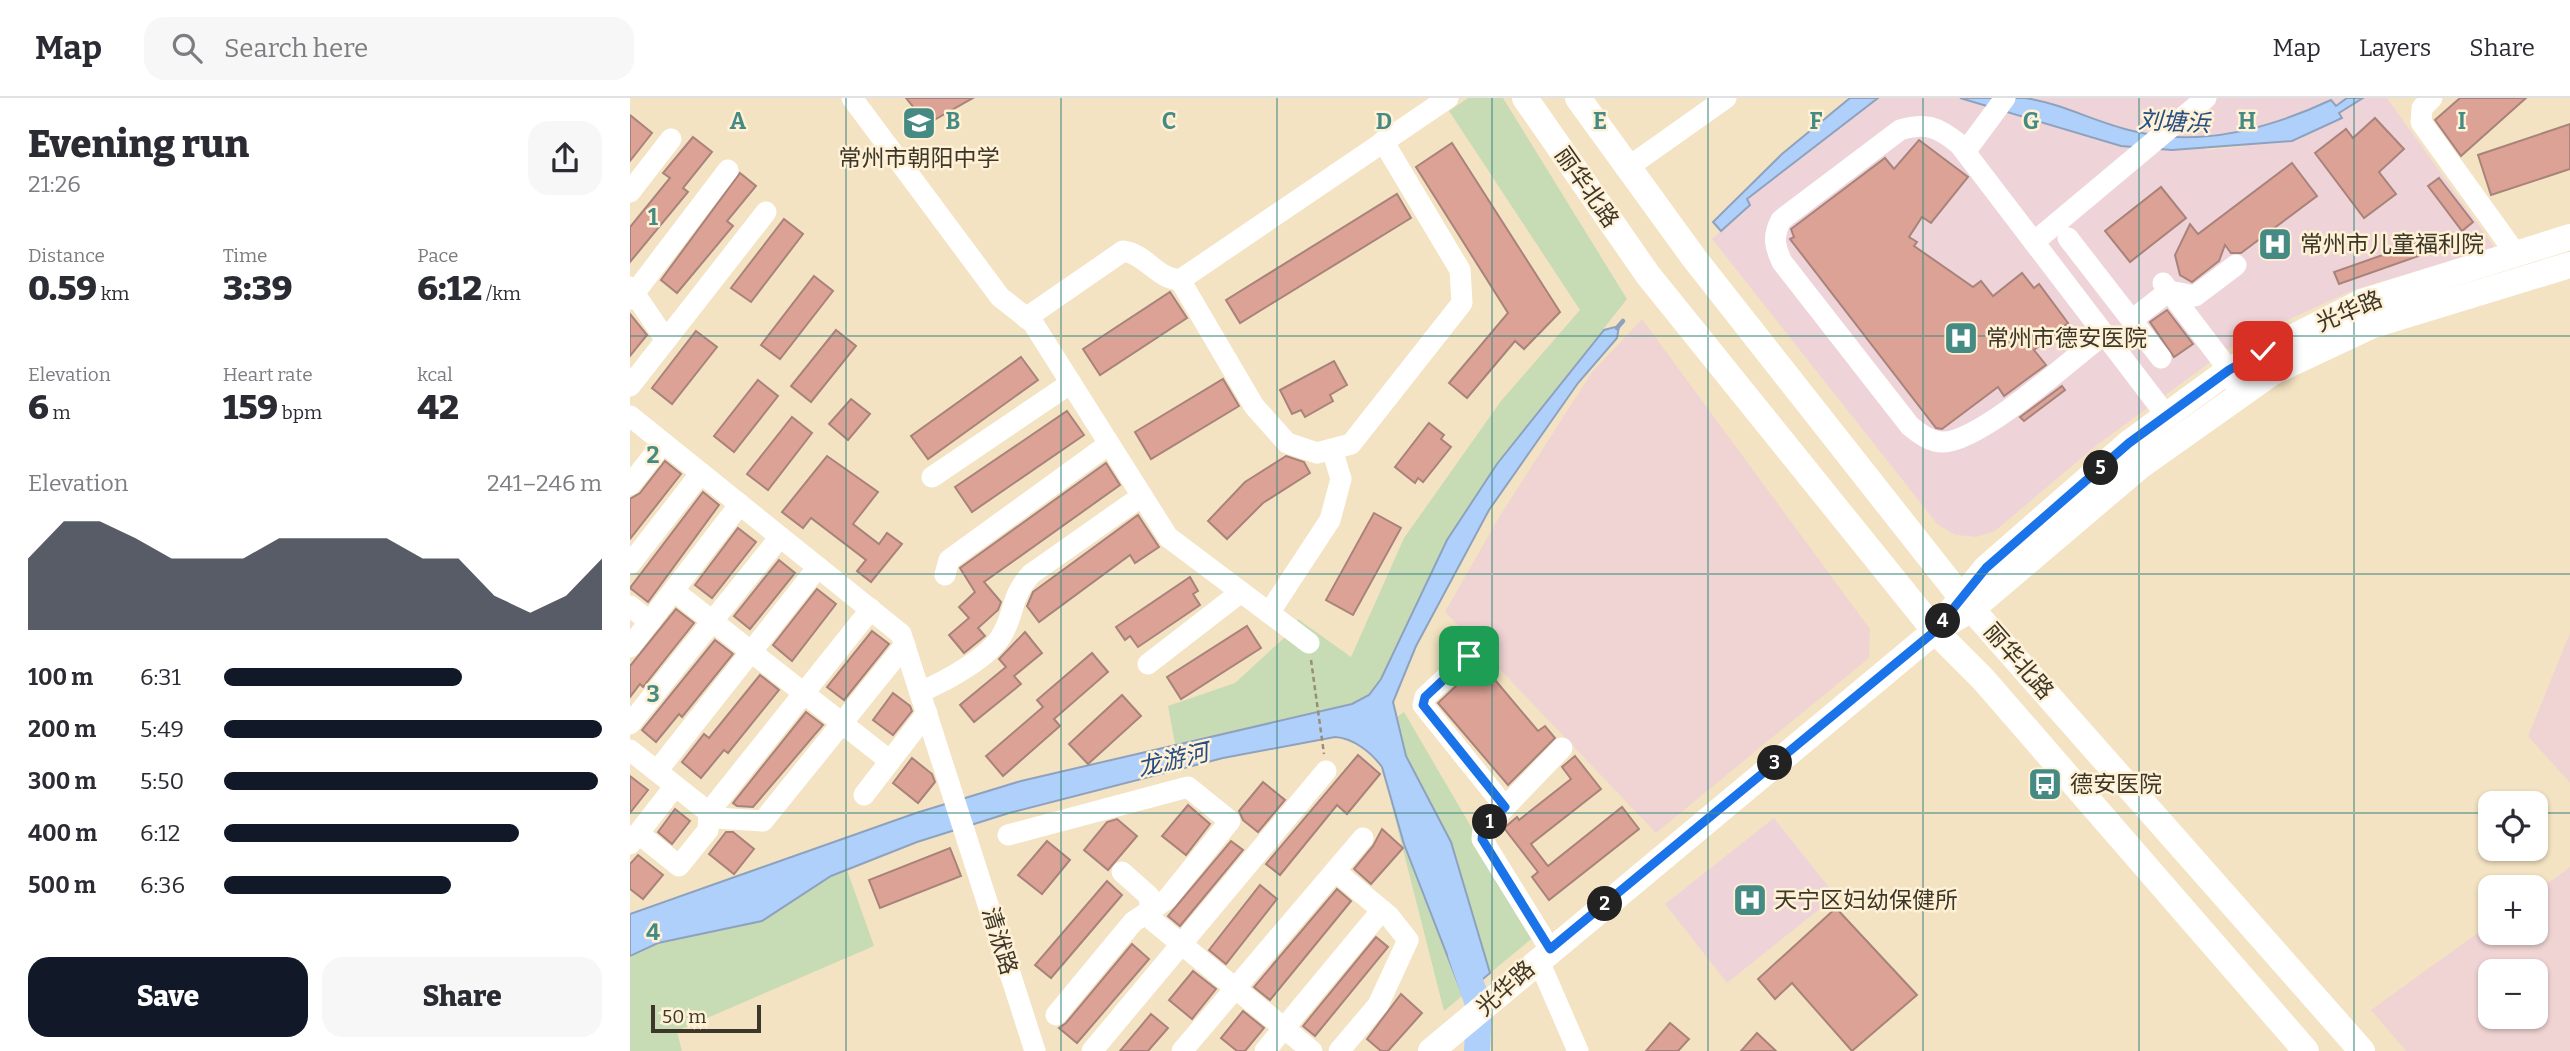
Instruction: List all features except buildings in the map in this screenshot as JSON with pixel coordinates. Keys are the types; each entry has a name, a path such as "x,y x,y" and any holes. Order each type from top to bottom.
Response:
{"main road":[{"name":"丽华北路","path":"1525,98 1655,284 1935,631 1983,679 2306,1051"},
{"name":"丽华北路","path":"1577,98 1687,250 1967,603 2362,1051"},
{"name":"光华路","path":"1967,603 1986,568 2166,415 2229,370 2362,302 2570,237"},
{"name":"光华路","path":"1440,1044 1544,954 1967,603 2139,467 2273,372 2373,325 2570,265"},
{"path":"1864,542 1898,517"}],"street":[{"path":"852,98 1000,297 1034,323 1167,537 1309,643"},
{"path":"1027,318 1123,251 1137,253 1169,280 1180,280 1448,98"},
{"path":"1627,168 1726,98"},
{"path":"1969,147 2006,98"},
{"path":"2034,242 2206,98"},
{"path":"2432,98 2422,108 2421,122 2516,254"},
{"path":"2104,334 2001,414 1962,439 1942,442 1925,438 1910,426 1782,262 1775,247 1774,233 1781,220 1900,130 1920,124 1939,128 1969,147 2034,242 2166,415"},
{"path":"630,192 671,139"},
{"path":"1180,280 1254,406 1287,443 1317,453 1351,444 1462,303 1460,270 1383,141"},
{"path":"666,340 631,293 728,170"},
{"path":"630,386 766,212"},
{"path":"2068,238 2161,358"},
{"path":"2166,287 2195,296 2236,265"},
{"path":"2133,320 2166,287"},
{"path":"2166,287 2229,370 2240,396"},
{"path":"932,477 1071,383"},
{"path":"630,416 901,634 905,646 762,821 716,818 630,750"},
{"path":"630,485 663,443"},
{"path":"945,575 949,560 1110,444"},
{"path":"1269,613 1330,520 1341,480 1332,449"},
{"path":"630,564 701,473"},
{"path":"920,692 959,675 1003,635 1017,591 1031,575 1142,496"},
{"path":"630,647 740,504"},
{"path":"630,724 780,537"},
{"path":"657,771 818,567"},
{"path":"674,591 890,761"},
{"path":"1148,664 1241,592"},
{"path":"630,606 650,622"},
{"path":"675,786 634,839 679,866 708,830 709,812 870,609"},
{"name":"清洑路","path":"905,646 1035,1051"},
{"path":"1469,656 1425,697 1423,705 1505,807"},
{"path":"864,795 927,713"},
{"path":"1562,748 1483,830 1482,839 1544,954 1578,1051"},
{"path":"1092,1051 1326,771"},
{"path":"1008,835 1188,787 1230,821 1167,899 1133,922 1056,1015"},
{"path":"1182,1051 1363,838"},
{"path":"1335,871 1382,910 1408,940 1378,1005 1339,1051"},
{"path":"1122,872 1149,896 1152,919 1312,1051"},
{"path":"1265,1051 1382,910"}],"path":[{"path":"1309,643 1324,745"}],"shaded area":[{"name":"常州市德安医院","path":"1878,98 2347,98 2335,106 2331,101 2285,121 2211,136 2178,136 2208,150 2292,141 2341,118 2339,113 2363,98 2387,98 2495,248 2353,290 2234,345 2097,445 1995,531 1976,537 1956,535 1938,525 1712,239 1750,205 1746,199"},
{"path":"1642,319 1870,629 1869,658 1656,833 1445,612 1499,517 1592,372"},
{"path":"2570,633 2570,783 2528,736"},
{"name":"天宁区妇幼保健所","path":"1774,818 1836,896 1727,983 1665,904"},
{"path":"2570,867 2570,1051 2406,1051 2371,1010 2478,933 2478,945 2548,945 2548,883"}],"green space":[{"path":"1468,98 1503,98 1627,299 1497,464 1447,540 1381,679 1370,695 1352,704 1175,744 1168,706 1235,683 1284,638 1298,619 1351,657 1404,538 1501,401 1580,310 1449,111"},
{"path":"1404,712 1535,936 1444,1011 1382,767 1374,756 1357,745"},
{"path":"847,870 874,946 677,1031 682,1051 630,1051 630,936"}],"water":[{"path":"1850,98 1878,98 1747,199 1750,205 1721,231 1713,222 1782,154"},
{"path":"1960,98 2025,98 2052,104 2133,131 2184,137 2209,136 2260,127 2331,100 2336,106 2347,98 2363,98 2339,113 2342,118 2292,141 2172,150 2121,146"},
{"path":"1619,326 1617,338 1578,383 1489,510 1416,646 1393,702 1406,756 1451,842 1490,973 1463,996 1404,844 1382,767 1361,747 1335,737 1223,758 1009,813 917,842 831,876 762,921 658,943 630,956 630,914 916,813 1021,781 1352,704 1369,695 1381,679 1447,540 1497,464 1604,330"}],"waterway":[{"path":"1617,328 1623,321"},
{"name":"龙游河","path":"1461,954 1479,1007 1477,1051"}],"place":[{"name":"常州市朝阳中学","path":"919,123"},
{"name":"常州市儿童福利院","path":"2275,244"},
{"name":"常州市德安医院","path":"1961,338"},
{"name":"德安医院","path":"2045,784"},
{"name":"天宁区妇幼保健所","path":"1750,900"}],"route":[{"path":"1469,656 1425,697 1423,705 1505,807 1483,830 1482,839 1550,949 1935,631 1986,568 2129,443 2229,370 2263,351"}],"water label":[{"name":"刘塘浜","path":"2174,122"}]}
